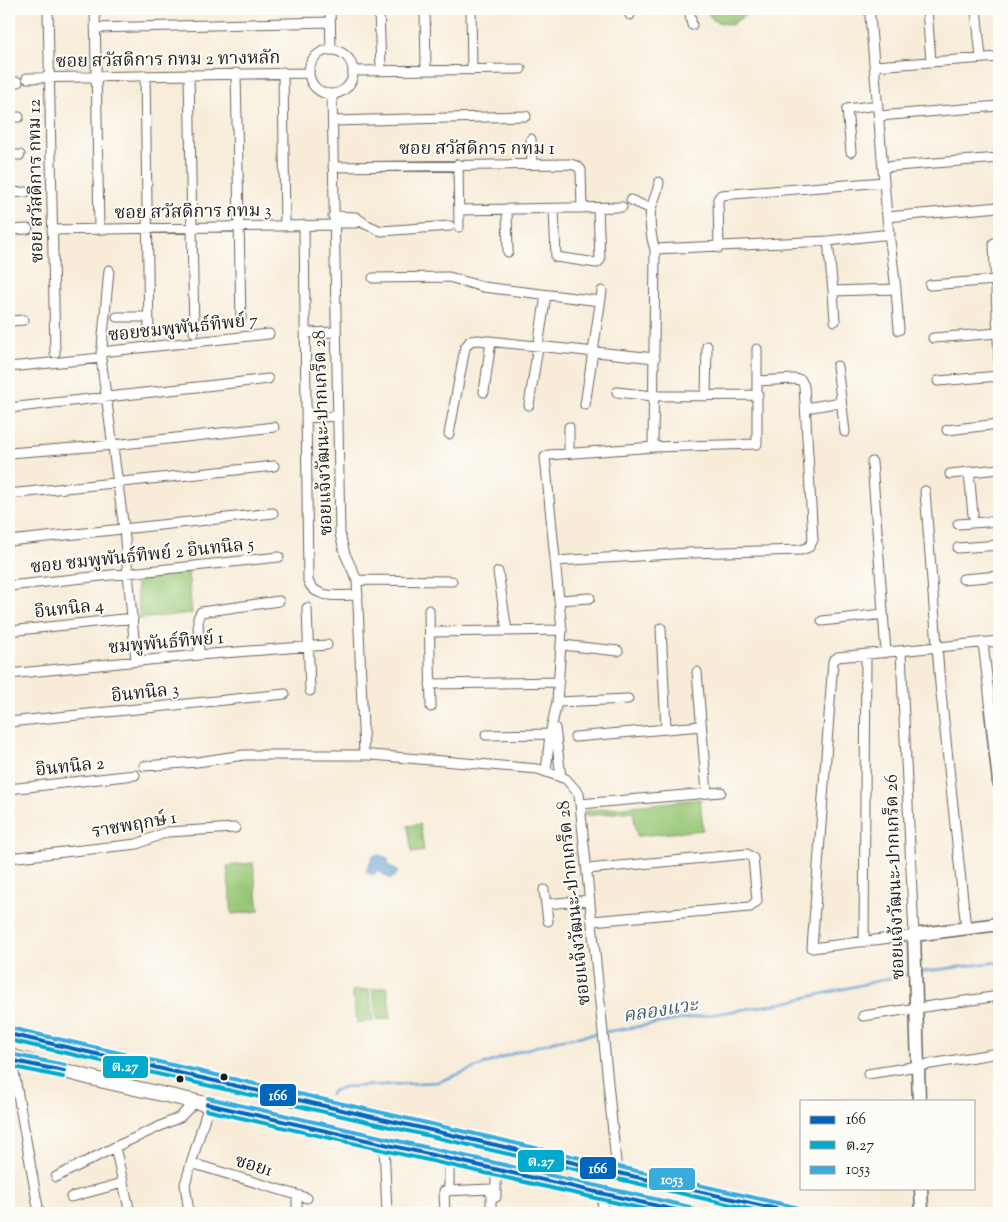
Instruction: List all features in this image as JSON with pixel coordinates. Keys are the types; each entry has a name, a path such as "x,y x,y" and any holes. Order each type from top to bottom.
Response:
{"main road":[{"path":"9,1036 794,1213"},
{"path":"10,1059 689,1213"}],"street":[{"name":"ซอย สวัสดิการ กทม 12","path":"48,9 55,353"},
{"path":"95,9 99,229"},
{"path":"330,9 331,49"},
{"path":"379,9 380,70"},
{"path":"425,9 426,70"},
{"path":"471,9 472,70"},
{"path":"689,9 692,25"},
{"path":"927,9 931,62"},
{"path":"976,9 981,58"},
{"path":"870,16 887,217 899,330"},
{"path":"95,28 330,22"},
{"path":"331,49 347,56 354,71 348,87 332,94 316,88 311,81 309,72 315,56 331,49"},
{"path":"875,66 999,57"},
{"path":"354,71 521,69"},
{"path":"283,72 285,226"},
{"name":"ซอย สวัสดิการ กทม 2 ทางหลัก","path":"27,78 309,72"},
{"path":"236,73 241,319"},
{"path":"189,74 194,332"},
{"path":"145,75 149,333"},
{"name":"ซอยแจ้งวัฒนะ-ปากเกร็ด 28","path":"332,94 340,534 344,554 357,580 364,754"},
{"path":"851,152 847,109 878,105"},
{"path":"879,116 999,106"},
{"path":"332,121 526,116"},
{"path":"9,117 19,117"},
{"path":"531,140 532,164"},
{"path":"9,155 20,155"},
{"path":"883,167 999,158"},
{"path":"458,164 459,210 622,207"},
{"name":"ซอย สวัสดิการ กทม 1","path":"333,167 458,164 577,166 580,170 582,208"},
{"path":"652,447 655,358 655,249 652,242 651,209 658,196 660,182"},
{"path":"719,248 718,199 721,195 884,182"},
{"path":"9,193 26,192"},
{"path":"631,200 651,209"},
{"path":"887,217 999,207"},
{"path":"554,209 556,257 596,263 600,260 598,208"},
{"name":"ซอย สวัสดิการ กทม 3","path":"52,230 304,226 356,217 381,231 455,227 459,210"},
{"path":"506,210 508,252"},
{"path":"304,226 308,582 311,589 316,593 358,595"},
{"path":"9,230 28,229"},
{"path":"655,249 719,248 828,241 890,234"},
{"path":"828,241 835,321"},
{"path":"994,243 997,259 999,361"},
{"path":"109,270 101,355 124,528 136,661"},
{"path":"373,278 449,277 477,286 600,301"},
{"path":"930,285 996,280"},
{"path":"833,291 896,289"},
{"path":"585,405 602,291"},
{"path":"530,405 546,295"},
{"path":"117,317 148,317"},
{"path":"9,321 24,320"},
{"path":"306,333 336,332"},
{"path":"932,338 998,333"},
{"name":"ซอยชมพูพันธ์ทิพย์ 7","path":"9,367 269,334"},
{"path":"449,434 466,345 470,341 491,341 655,358"},
{"path":"484,392 491,341"},
{"path":"706,396 707,346"},
{"path":"546,772 557,702 562,630 545,457 569,453 652,447 757,444 757,349"},
{"path":"837,366 845,432"},
{"path":"938,381 999,376"},
{"path":"555,561 689,553 801,550 809,547 813,540 806,408 801,380 794,378 757,381"},
{"path":"9,408 268,379"},
{"path":"617,392 653,396 758,395"},
{"path":"806,408 841,402"},
{"path":"306,418 338,416"},
{"path":"947,430 999,424"},
{"path":"9,453 274,427"},
{"path":"569,427 569,453"},
{"path":"872,462 886,653"},
{"path":"9,494 118,484 274,466"},
{"path":"950,474 999,469"},
{"path":"969,472 973,515"},
{"path":"925,491 938,648 966,928"},
{"path":"9,541 273,513"},
{"path":"958,524 999,521"},
{"path":"958,548 999,545"},
{"name":"ซอย ชมพูพันธ์ทิพย์ 2 อินทนิล 5","path":"9,586 279,556"},
{"path":"498,572 507,631"},
{"path":"962,579 999,576"},
{"path":"357,580 452,581"},
{"path":"559,600 590,598"},
{"path":"199,655 198,618 201,612 279,601"},
{"path":"307,608 310,691"},
{"path":"430,610 430,708"},
{"path":"822,620 883,614"},
{"name":"อินทนิล 4","path":"9,631 133,618"},
{"path":"660,628 666,728"},
{"path":"430,632 562,630"},
{"path":"999,641 838,657 832,665 812,948 999,924"},
{"path":"983,643 995,709 999,782"},
{"name":"ชมพูพันธ์ทิพย์ 1","path":"9,674 199,655 327,645"},
{"path":"562,645 618,651"},
{"name":"ซอยแจ้งวัฒนะ-ปากเกร็ด 26","path":"901,652 917,1009 919,1100"},
{"path":"864,942 866,655"},
{"path":"697,672 707,793"},
{"path":"430,684 559,682"},
{"name":"อินทนิล 3","path":"9,722 285,694"},
{"path":"557,702 628,699"},
{"path":"575,737 701,726"},
{"path":"486,735 552,730"},
{"path":"552,730 561,777"},
{"name":"ซอยแจ้งวัฒนะ-ปากเกร็ด 28","path":"144,766 197,762 244,755 364,754 546,772 572,783 579,794 617,1172"},
{"name":"อินทนิล 2","path":"9,790 136,775"},
{"path":"580,804 722,792"},
{"name":"ราชพฤกษ์ 1","path":"9,858 138,844 167,832 235,828"},
{"path":"587,869 747,854 753,858 757,901 750,907 592,921"},
{"path":"544,890 548,921"},
{"path":"546,904 590,900"},
{"path":"864,1016 999,996"},
{"path":"868,1074 999,1053"},
{"path":"10,1059 40,1213"},
{"path":"56,1177 115,1146 180,1117 202,1103"},
{"path":"190,1213 184,1184 191,1163 202,1103"},
{"path":"384,1144 387,1213"},
{"path":"115,1146 130,1213"},
{"path":"449,1159 450,1190"},
{"name":"ซอย1","path":"191,1163 308,1198"},
{"path":"496,1170 496,1213"},
{"path":"71,1197 123,1183"},
{"path":"445,1213 444,1191 491,1189 491,1213"},
{"path":"922,1190 922,1213"},
{"path":"602,1193 603,1213"},
{"path":"297,1194 297,1213"}],"green space":[{"path":"705,9 753,9 731,25 714,21"},
{"path":"188,571 192,613 140,619 135,576"},
{"path":"700,799 703,830 637,836 633,811 584,816 584,811"},
{"path":"420,824 424,851 412,853 408,826"},
{"path":"253,863 259,911 232,914 227,866"},
{"path":"387,987 391,1018 377,1020 372,989"},
{"path":"369,989 373,1021 357,1023 352,991"}],"water":[{"path":"379,855 388,858 388,865 399,872 391,879 378,871 372,875 366,871 373,856"}],"waterway":[{"name":"คลองแวะ","path":"919,972 999,962"},
{"name":"คลองแวะ","path":"605,1032 783,1003 912,973"},
{"name":"คลองแวะ","path":"330,1095 333,1091 344,1087 438,1082 517,1052 558,1040 600,1033"}],"transit line":[{"name":"1053","path":"10,1028 795,1207"},
{"name":"166","path":"9,1034 794,1213"},
{"name":"ต.27","path":"9,1040 767,1213"},
{"name":"1053","path":"10,1054 65,1065"},
{"name":"166","path":"9,1060 64,1071"},
{"name":"ต.27","path":"9,1066 63,1077"},
{"name":"1053","path":"208,1098 690,1207"},
{"name":"166","path":"207,1104 689,1213"},
{"name":"ต.27","path":"206,1110 662,1213"}]}
